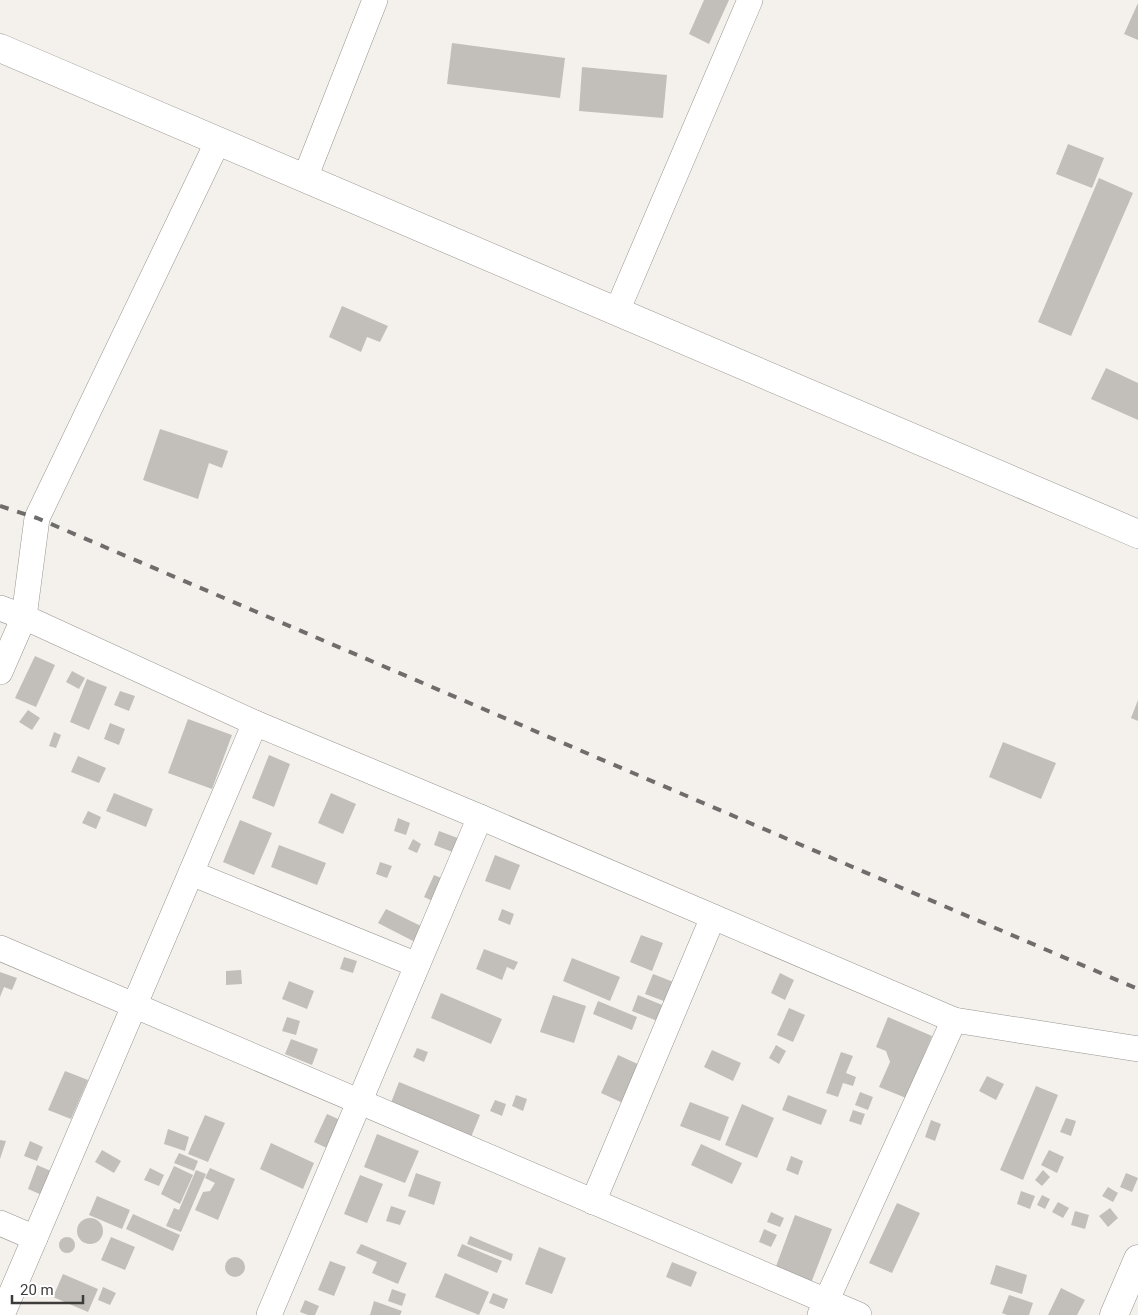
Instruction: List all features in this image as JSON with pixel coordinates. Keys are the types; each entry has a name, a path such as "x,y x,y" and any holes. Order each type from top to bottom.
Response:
{"main road":[{"path":"0,48 1138,534"},
{"path":"1114,1315 1138,1259"}],"street":[{"path":"305,178 374,0"},
{"path":"617,311 750,0"},
{"path":"0,672 24,618 37,518 218,141"},
{"path":"0,608 255,723 954,1020 1138,1049"},
{"path":"2,1315 255,723"},
{"path":"269,1315 480,817"},
{"path":"191,873 417,965"},
{"path":"593,1202 713,917"},
{"path":"0,948 593,1202 823,1308 859,1315"},
{"path":"823,1308 954,1020"},
{"path":"0,1223 35,1238"}],"building":[{"path":"704,0 729,0 709,44 689,34"},
{"path":"1138,3 1138,40 1124,34"},
{"path":"452,43 565,58 560,98 447,84"},
{"path":"582,67 667,75 663,118 579,111"},
{"path":"1068,144 1104,158 1092,188 1056,174"},
{"path":"1099,178 1133,193 1071,336 1038,322"},
{"path":"342,306 388,326 380,342 367,337 361,352 329,337"},
{"path":"1106,368 1138,383 1138,420 1091,399"},
{"path":"160,429 228,451 222,468 209,463 198,499 143,480"},
{"path":"35,656 55,665 36,707 15,698"},
{"path":"72,671 85,678 79,689 66,682"},
{"path":"87,679 107,687 89,730 70,722"},
{"path":"120,691 135,696 129,711 114,705"},
{"path":"1138,700 1138,721 1131,718"},
{"path":"28,710 40,718 32,730 19,722"},
{"path":"188,719 232,735 212,789 168,773"},
{"path":"110,723 125,729 119,745 104,739"},
{"path":"54,732 61,735 56,748 49,746"},
{"path":"1003,742 1056,763 1041,799 989,777"},
{"path":"269,755 290,764 274,807 252,798"},
{"path":"78,756 106,768 99,783 71,772"},
{"path":"114,793 153,809 146,827 106,811"},
{"path":"331,793 356,804 343,834 318,823"},
{"path":"88,811 101,817 96,829 82,823"},
{"path":"398,818 410,823 406,835 394,831"},
{"path":"240,820 272,833 254,875 223,862"},
{"path":"439,831 463,840 458,854 434,845"},
{"path":"413,839 421,844 417,853 408,849"},
{"path":"279,845 326,863 317,885 271,867"},
{"path":"495,855 520,865 510,890 485,881"},
{"path":"380,862 392,866 387,878 376,874"},
{"path":"434,875 446,880 437,903 424,897"},
{"path":"386,909 423,927 415,942 378,923"},
{"path":"502,909 514,914 510,925 498,920"},
{"path":"641,935 663,943 652,971 630,962"},
{"path":"484,949 518,962 514,970 507,967 502,980 476,969"},
{"path":"344,957 357,961 353,973 340,969"},
{"path":"572,958 620,977 610,1001 563,981"},
{"path":"241,970 242,984 226,985 226,971"},
{"path":"0,972 17,978 12,990 4,987 0,997"},
{"path":"780,973 794,980 785,1000 771,993"},
{"path":"653,974 676,983 669,1003 645,994"},
{"path":"289,981 314,991 307,1009 282,999"},
{"path":"441,993 502,1019 491,1044 431,1018"},
{"path":"553,995 586,1006 574,1043 540,1032"},
{"path":"638,995 667,1007 660,1022 632,1011"},
{"path":"598,1001 637,1017 632,1030 593,1014"},
{"path":"789,1008 805,1015 793,1042 777,1035"},
{"path":"287,1017 300,1021 296,1035 282,1031"},
{"path":"888,1017 932,1036 906,1098 879,1087 890,1062 886,1051 876,1047"},
{"path":"291,1039 318,1049 312,1065 285,1054"},
{"path":"776,1045 786,1051 779,1064 769,1058"},
{"path":"417,1048 428,1052 424,1062 413,1057"},
{"path":"712,1050 741,1063 733,1081 704,1067"},
{"path":"841,1052 853,1056 846,1073 856,1077 853,1086 843,1083 838,1097 826,1093"},
{"path":"618,1055 642,1066 625,1104 601,1093"},
{"path":"65,1071 88,1080 71,1119 48,1110"},
{"path":"987,1076 1004,1084 996,1100 979,1091"},
{"path":"399,1082 480,1115 471,1137 390,1105"},
{"path":"1036,1086 1058,1095 1023,1180 1000,1170"},
{"path":"860,1092 873,1097 868,1110 855,1105"},
{"path":"516,1095 527,1099 523,1111 512,1106"},
{"path":"788,1095 827,1110 821,1125 782,1110"},
{"path":"495,1100 506,1104 502,1116 490,1111"},
{"path":"690,1102 729,1117 720,1141 680,1126"},
{"path":"742,1104 774,1118 757,1158 725,1145"},
{"path":"853,1110 865,1114 861,1125 849,1121"},
{"path":"327,1114 347,1123 333,1151 314,1142"},
{"path":"205,1115 225,1123 208,1162 188,1154"},
{"path":"1066,1118 1076,1121 1071,1136 1060,1132"},
{"path":"931,1120 941,1124 935,1141 925,1137"},
{"path":"168,1129 189,1137 185,1151 164,1144"},
{"path":"377,1134 419,1151 405,1183 364,1167"},
{"path":"0,1140 6,1141 0,1159"},
{"path":"30,1141 43,1147 37,1161 24,1156"},
{"path":"271,1143 314,1163 303,1189 260,1169"},
{"path":"701,1144 742,1163 732,1184 691,1165"},
{"path":"102,1150 121,1161 114,1173 95,1162"},
{"path":"1049,1150 1064,1157 1057,1173 1041,1165"},
{"path":"179,1153 198,1161 194,1171 174,1163"},
{"path":"791,1156 803,1161 798,1175 786,1170"},
{"path":"37,1165 51,1171 42,1195 28,1189"},
{"path":"174,1166 193,1175 180,1204 161,1194"},
{"path":"150,1168 164,1175 159,1186 144,1180"},
{"path":"210,1168 235,1179 218,1220 195,1210 203,1192 210,1191 215,1183 205,1178"},
{"path":"196,1170 206,1174 181,1232 166,1226 174,1208 179,1210"},
{"path":"1043,1170 1050,1177 1042,1186 1035,1180"},
{"path":"416,1173 441,1182 434,1205 408,1196"},
{"path":"1126,1173 1138,1178 1132,1192 1120,1187"},
{"path":"360,1175 383,1184 367,1223 344,1214"},
{"path":"1108,1187 1118,1193 1113,1202 1102,1196"},
{"path":"1021,1191 1035,1196 1030,1209 1017,1204"},
{"path":"1042,1195 1050,1199 1045,1209 1037,1205"},
{"path":"97,1196 130,1210 122,1229 89,1215"},
{"path":"1058,1202 1069,1208 1063,1218 1052,1212"},
{"path":"897,1203 920,1213 892,1273 869,1263"},
{"path":"391,1206 406,1211 400,1225 386,1221"},
{"path":"1110,1208 1118,1218 1108,1227 1099,1216"},
{"path":"1075,1211 1089,1215 1085,1229 1071,1225"},
{"path":"771,1212 784,1218 780,1227 767,1222"},
{"path":"133,1214 180,1235 173,1251 126,1229"},
{"path":"795,1215 832,1229 811,1283 775,1269"},
{"path":"90,1218 99,1222 103,1231 99,1240 90,1244 81,1240 77,1231 81,1222"},
{"path":"764,1229 777,1235 771,1247 759,1242"},
{"path":"470,1236 513,1254 511,1261 467,1244"},
{"path":"64,1237 70,1237 75,1242 73,1251 64,1253 59,1248 59,1242"},
{"path":"111,1237 135,1247 125,1270 101,1260"},
{"path":"361,1244 407,1263 398,1284 372,1273 377,1262 356,1253"},
{"path":"462,1244 502,1261 497,1273 457,1256"},
{"path":"539,1247 566,1258 552,1294 525,1284"},
{"path":"235,1257 242,1260 245,1267 242,1274 235,1277 228,1274 225,1267 228,1260"},
{"path":"330,1261 346,1267 334,1296 318,1290"},
{"path":"672,1262 697,1272 691,1287 666,1277"},
{"path":"996,1265 1027,1275 1022,1294 990,1284"},
{"path":"445,1273 489,1292 479,1315 435,1297"},
{"path":"63,1274 98,1289 88,1312 53,1297"},
{"path":"103,1287 116,1293 110,1305 98,1300"},
{"path":"1061,1288 1085,1300 1077,1315 1048,1315"},
{"path":"392,1289 406,1294 402,1306 388,1301"},
{"path":"493,1293 508,1299 504,1309 489,1303"},
{"path":"1009,1295 1033,1303 1029,1315 1007,1315 1002,1313"},
{"path":"305,1300 319,1306 315,1315 300,1312"},
{"path":"374,1301 402,1311 400,1315 370,1315"}],"railway":[{"path":"0,506 37,518 1138,989"}]}
